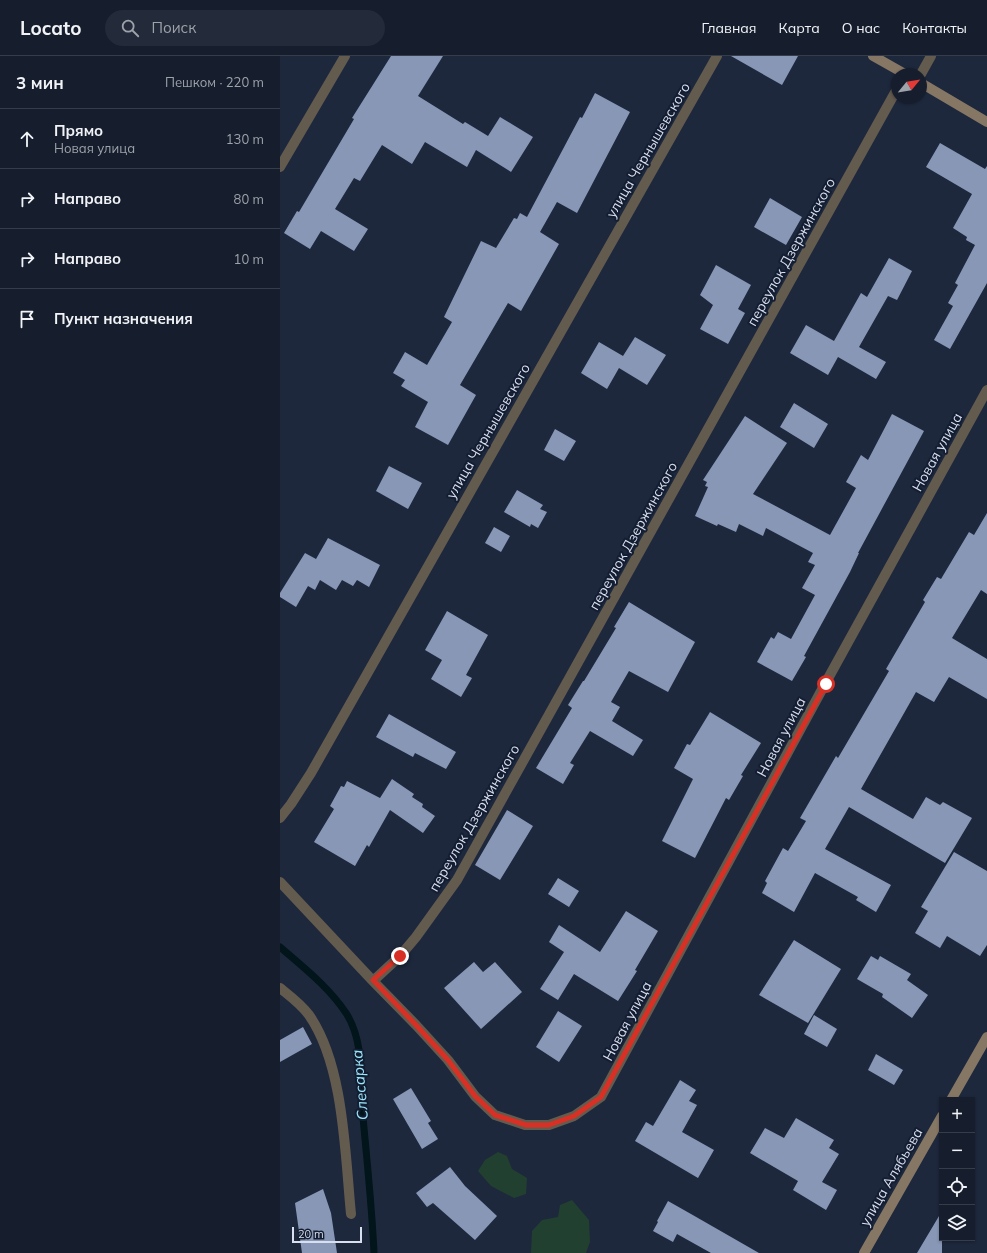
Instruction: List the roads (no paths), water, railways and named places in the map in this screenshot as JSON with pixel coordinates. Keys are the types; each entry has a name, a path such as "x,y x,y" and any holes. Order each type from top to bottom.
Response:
{"main road":[{"path":"873,56 894,68"},
{"path":"927,87 987,122"},
{"path":"953,1097 987,1037"},
{"name":"улица Алябьева","path":"864,1253 939,1121"}],"street":[{"path":"280,167 345,56"},
{"name":"улица Чернышевского","path":"280,818 291,804 315,766 717,56"},
{"path":"924,68 931,56"},
{"name":"переулок Дзержинского","path":"373,980 400,956 416,937 442,903 464,868 891,100"},
{"name":"Новая улица","path":"373,980 448,1060 475,1096 495,1115 526,1125 549,1125 574,1116 601,1097 987,390"},
{"path":"280,882 373,980"},
{"path":"280,988 294,999 308,1014 321,1035 328,1053 337,1092 351,1214"}],"waterway":[{"name":"Слесарка","path":"280,947 332,995 346,1013 352,1024 356,1037 359,1050 374,1253"}]}
